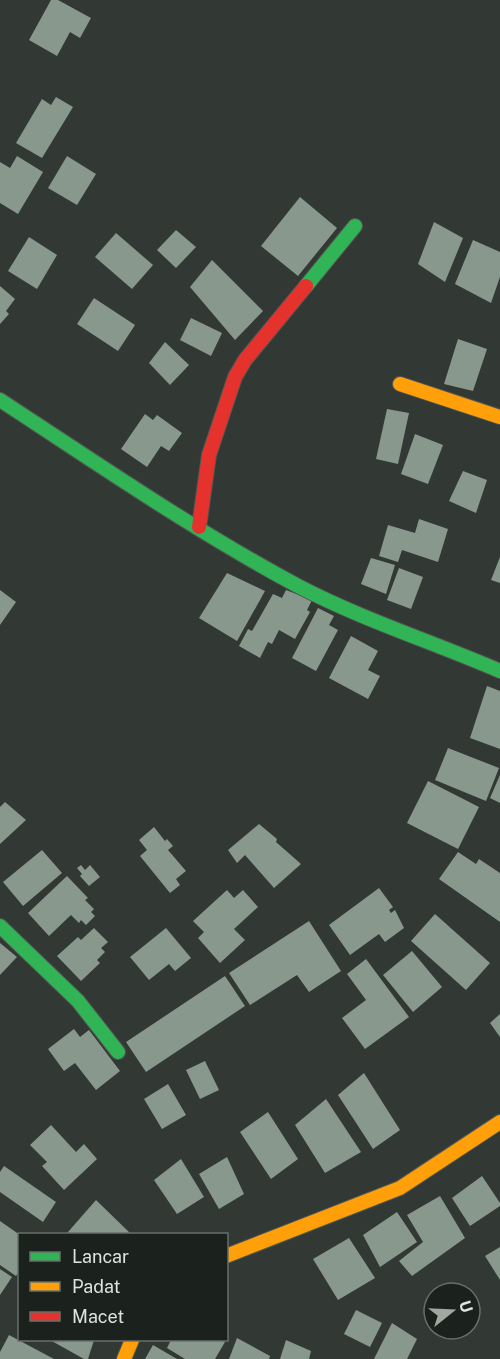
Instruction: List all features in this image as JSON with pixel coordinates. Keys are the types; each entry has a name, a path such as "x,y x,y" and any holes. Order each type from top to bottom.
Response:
{"main road":[{"path":"199,527 209,455 235,377 245,360 355,226"},
{"path":"400,384 500,417"},
{"path":"0,400 199,527 298,586 370,621 500,671"},
{"path":"0,926 55,976 118,1052"},
{"path":"228,1255 400,1188 500,1122"},
{"path":"124,1359 132,1341"}],"building":[{"path":"51,0 58,0 91,18 80,38 70,32 57,56 29,40"},
{"path":"56,97 73,107 42,158 16,143 42,99 51,105"},
{"path":"17,156 43,172 18,214 0,203 0,162 10,168"},
{"path":"67,156 96,174 77,205 48,188"},
{"path":"300,197 337,228 298,276 261,246"},
{"path":"434,222 463,238 445,282 418,264"},
{"path":"176,230 196,247 176,268 157,250"},
{"path":"116,233 153,265 132,289 95,257"},
{"path":"29,237 57,255 37,289 8,271"},
{"path":"473,240 500,252 500,277 491,303 455,284"},
{"path":"212,260 263,311 235,340 190,287"},
{"path":"0,286 15,299 6,311 9,314 0,324"},
{"path":"94,298 135,325 118,351 77,324"},
{"path":"191,318 222,333 211,356 180,340"},
{"path":"458,339 487,349 473,391 444,384"},
{"path":"165,342 189,365 170,385 149,363"},
{"path":"387,409 409,413 398,464 376,459"},
{"path":"145,414 153,420 157,415 182,433 169,451 161,446 147,467 121,449"},
{"path":"415,434 443,445 428,484 401,474"},
{"path":"463,471 487,480 476,513 449,501"},
{"path":"419,519 448,529 438,562 402,550 398,562 379,556 388,525 415,533"},
{"path":"500,557 500,583 491,580"},
{"path":"371,558 395,565 386,594 361,584"},
{"path":"399,568 423,577 411,609 387,600"},
{"path":"227,573 265,591 237,641 199,618"},
{"path":"0,590 16,602 0,625"},
{"path":"286,590 312,600 307,610 310,612 295,639 279,630 272,644 268,642 260,658 239,646 248,629 252,631 273,594 282,598"},
{"path":"318,608 334,616 329,625 338,630 316,671 292,658"},
{"path":"351,636 378,651 368,670 380,676 368,699 329,678"},
{"path":"487,686 500,691 500,749 470,738"},
{"path":"448,748 499,768 486,801 435,780"},
{"path":"500,775 500,803 490,798"},
{"path":"428,781 479,807 458,849 407,823"},
{"path":"5,802 26,820 0,844 0,807"},
{"path":"259,824 301,864 274,888 245,855 237,863 228,850"},
{"path":"154,827 165,841 167,839 173,846 168,850 186,871 176,879 180,885 170,893 140,856 147,850 139,840"},
{"path":"42,850 62,873 23,906 3,882"},
{"path":"458,852 476,864 479,859 500,873 500,922 439,879"},
{"path":"81,865 85,870 90,865 100,877 89,886 80,876 82,874 77,868"},
{"path":"67,876 88,898 85,900 94,909 91,912 95,916 86,925 81,920 79,923 71,915 49,936 28,913"},
{"path":"379,888 393,907 389,910 391,913 395,910 404,928 385,942 379,934 350,955 329,925"},
{"path":"227,890 234,898 243,890 258,907 234,929 245,940 220,963 198,938 204,932 193,921"},
{"path":"435,914 490,963 466,990 411,941"},
{"path":"309,921 341,971 309,992 297,975 250,1005 229,973"},
{"path":"94,928 108,942 101,948 105,952 97,960 100,963 81,981 57,956 78,937 81,940"},
{"path":"166,928 191,958 175,971 169,964 149,980 130,957"},
{"path":"0,943 17,957 0,975"},
{"path":"412,951 442,987 413,1012 383,975"},
{"path":"366,959 409,1017 365,1049 342,1018 366,1000 347,974"},
{"path":"225,976 245,1006 146,1072 126,1042"},
{"path":"500,1014 500,1037 490,1023"},
{"path":"74,1029 80,1037 89,1030 120,1071 96,1090 75,1063 64,1071 48,1049"},
{"path":"205,1061 219,1090 200,1099 186,1070"},
{"path":"364,1073 400,1130 373,1149 338,1095"},
{"path":"168,1084 186,1115 162,1129 144,1099"},
{"path":"326,1099 361,1152 325,1173 295,1125"},
{"path":"268,1112 298,1159 271,1179 240,1132"},
{"path":"51,1125 76,1152 84,1144 97,1159 64,1190 42,1166 47,1162 30,1145"},
{"path":"227,1157 244,1194 219,1209 199,1174"},
{"path":"181,1159 204,1197 177,1214 154,1180"},
{"path":"4,1166 56,1202 43,1222 0,1192 0,1172"},
{"path":"482,1176 500,1206 470,1226 452,1198"},
{"path":"440,1196 465,1238 412,1276 399,1261 423,1242 407,1215"},
{"path":"96,1200 130,1233 69,1233"},
{"path":"397,1212 417,1242 380,1267 363,1235"},
{"path":"0,1221 18,1234 18,1274 16,1276 0,1265"},
{"path":"349,1238 375,1278 338,1300 313,1259"},
{"path":"500,1247 500,1280 485,1256"},
{"path":"0,1269 12,1277 0,1295"},
{"path":"356,1310 382,1323 370,1347 344,1334"},
{"path":"392,1323 417,1339 407,1359 374,1359"},
{"path":"9,1335 54,1359 0,1359 0,1352"},
{"path":"237,1338 270,1356 269,1359 229,1359"},
{"path":"286,1340 311,1351 309,1359 280,1359"},
{"path":"52,1341 94,1341 88,1359"},
{"path":"170,1341 225,1342 215,1359 185,1359 167,1348"},
{"path":"153,1345 177,1359 145,1359"}],"traffic: fast":[{"path":"306,286 355,226"},
{"path":"0,400 184,520 298,586 373,620 500,671"},
{"path":"0,926 78,1001 118,1052"}],"traffic: slow":[{"path":"400,384 500,417"},
{"path":"228,1255 400,1188 500,1122"},
{"path":"124,1359 132,1341"}],"traffic: jam":[{"path":"199,527 209,455 235,377 245,360 306,286"}]}
